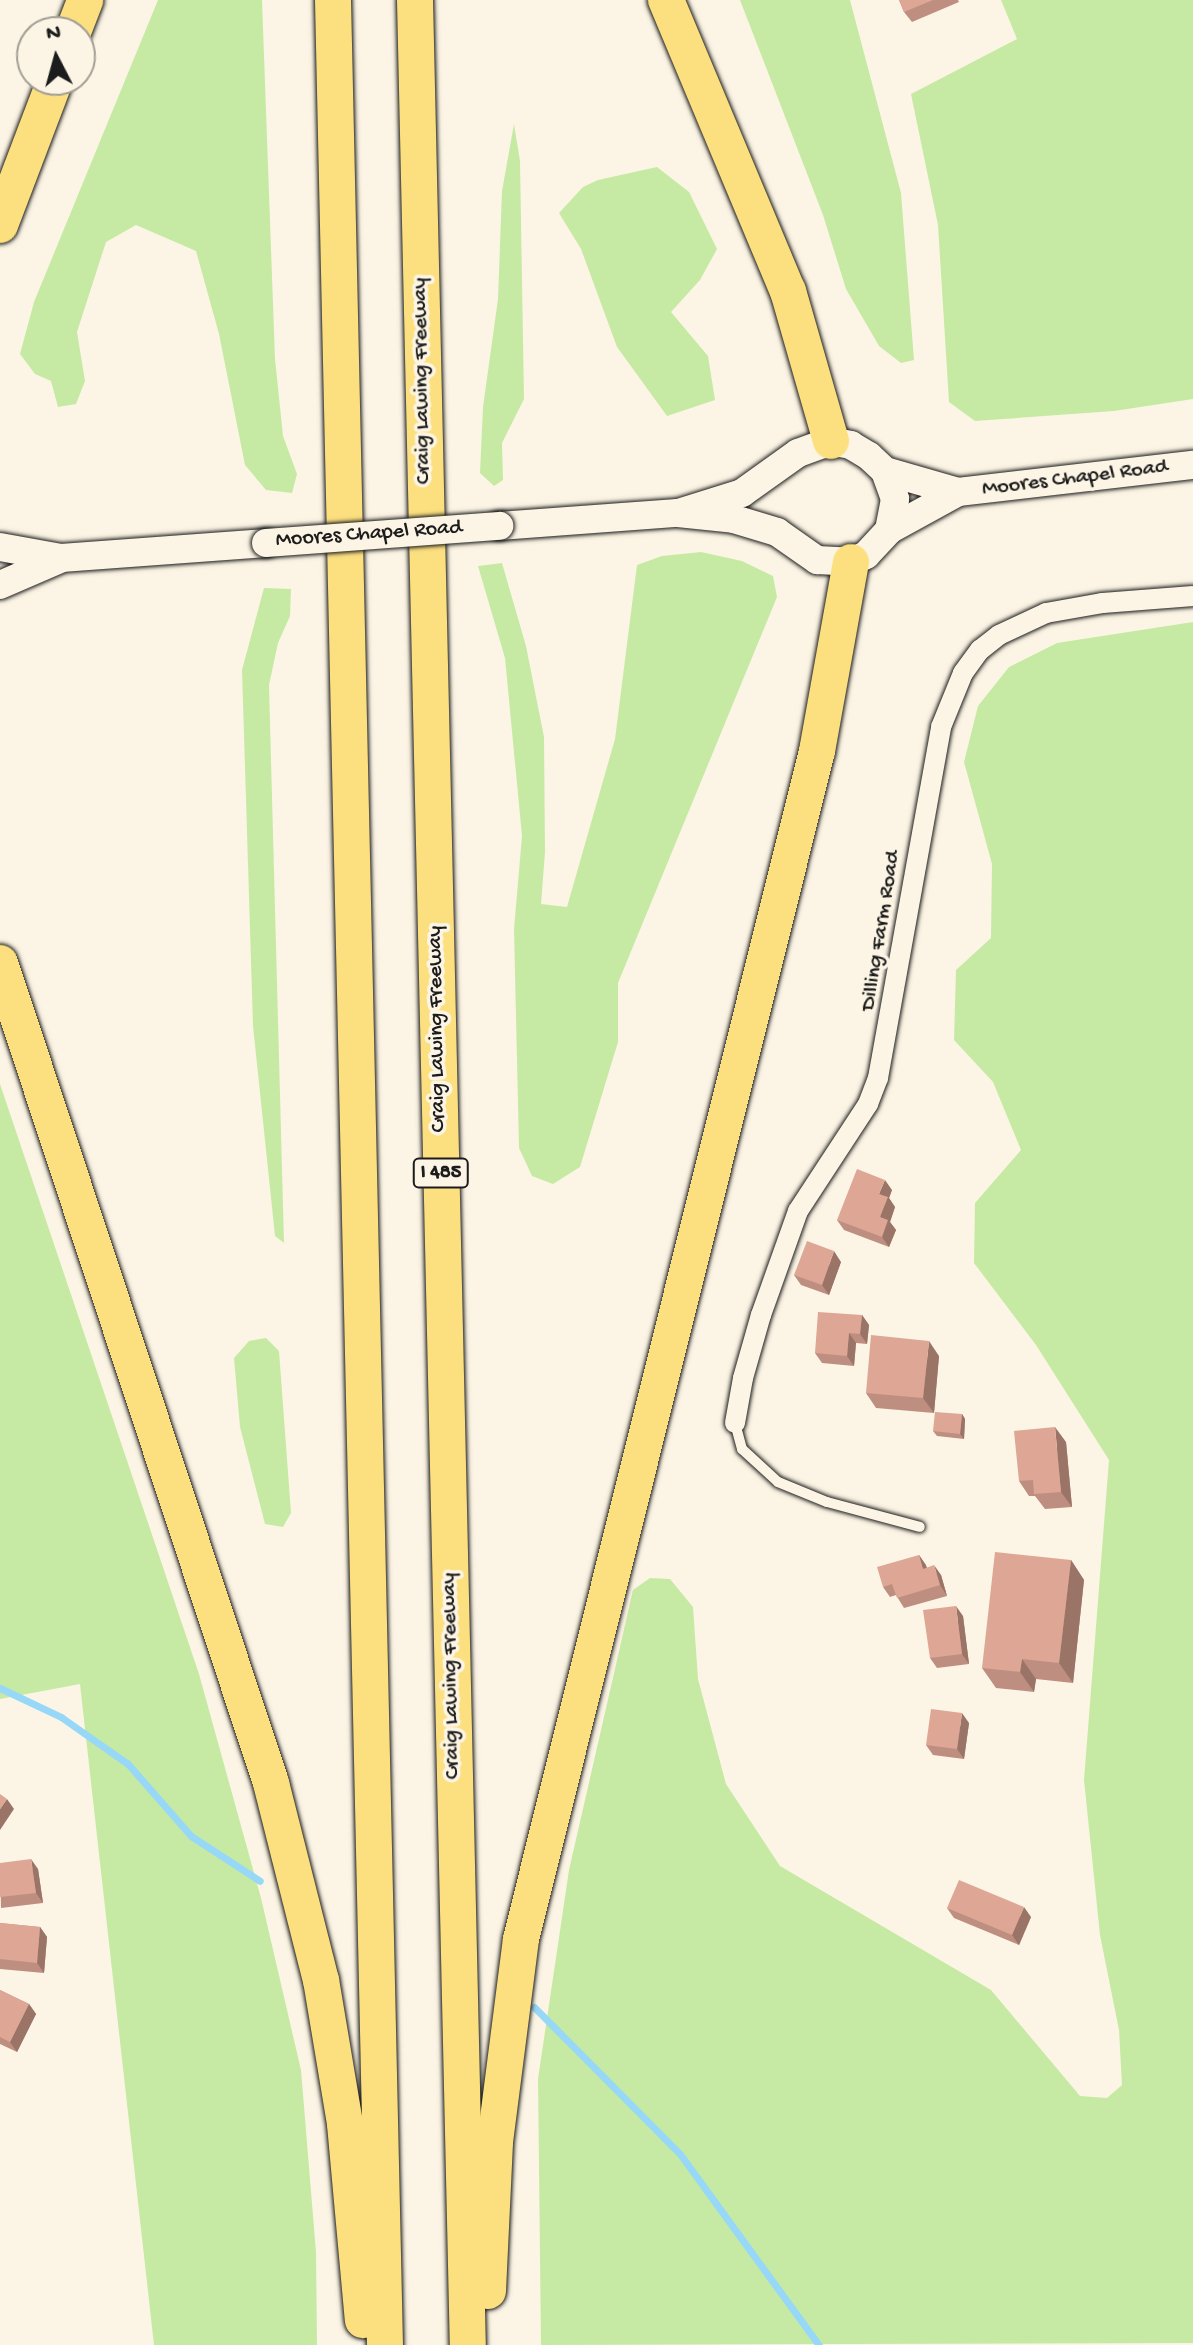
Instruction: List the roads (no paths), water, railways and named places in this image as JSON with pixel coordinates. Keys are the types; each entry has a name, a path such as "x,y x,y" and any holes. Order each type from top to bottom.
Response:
{"highway":[{"path":"333,0 385,2345"},
{"name":"Craig Lawing Freeway","path":"415,0 468,2345"},
{"path":"666,0 788,291 831,441"},
{"path":"0,225 49,96"},
{"path":"485,2345 495,2142 521,1939 817,751 851,562"},
{"path":"0,963 274,1797 321,1980 345,2124 365,2345"}],"main road":[{"name":"Moores Chapel Road","path":"678,513 742,493 798,453 831,441 851,445 885,471 958,492"},
{"name":"Moores Chapel Road","path":"0,547 61,558 678,513 762,525 817,560 851,562 866,555 889,530 958,492 1193,465"},
{"path":"885,471 895,499 889,530"},
{"name":"Moores Chapel Road","path":"0,585 61,558"}],"street":[{"name":"Dilling Farm Road","path":"735,1423 743,1378 761,1315 798,1211 868,1104 878,1078 941,727 963,673 980,650 999,635 1046,613 1103,603 1193,596"}],"lane":[{"path":"735,1423 742,1449 778,1482 827,1502 920,1527"}],"waterway":[{"path":"0,1688 61,1717 128,1764 191,1836 260,1881"},
{"path":"534,2007 680,2154 819,2345"}]}
